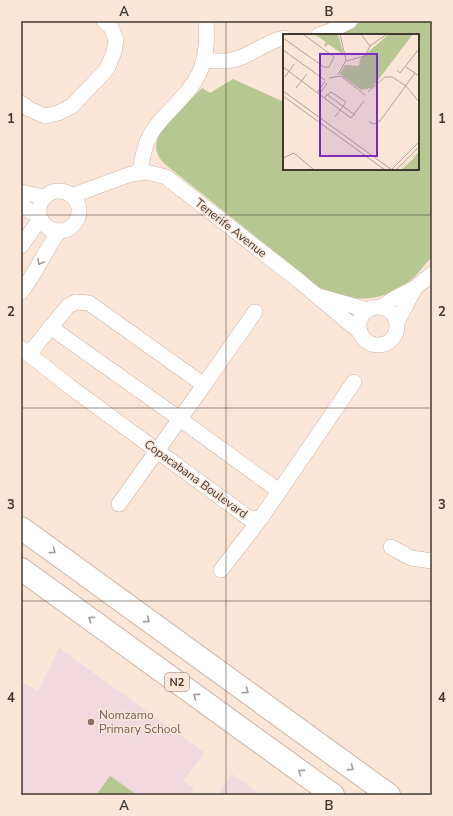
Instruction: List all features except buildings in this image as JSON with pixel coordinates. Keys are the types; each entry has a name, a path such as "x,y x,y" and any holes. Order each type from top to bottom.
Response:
{"highway":[{"path":"21,528 389,795"},
{"name":"N2","path":"21,569 333,795"}],"street":[{"path":"21,103 29,109 44,116 58,114 72,106 106,69 114,52 116,40 111,27 104,21"},
{"path":"140,172 142,154 154,129 185,95 201,69 206,51 206,21"},
{"path":"321,34 350,21"},
{"path":"204,60 233,60 244,56 268,43 283,38"},
{"name":"Tenerife Avenue","path":"71,196 114,179 140,172 153,173 166,177 317,296 360,332"},
{"name":"Tenerife Avenue","path":"78,215 102,185"},
{"path":"21,192 44,197"},
{"path":"21,205 39,216 47,228 59,231 73,225 78,215 77,204 71,196 64,192 50,193 44,197 41,202 39,216 21,246"},
{"path":"21,292 31,279 50,244 59,231"},
{"path":"375,308 392,312 397,322 397,332 392,340 383,345 374,345 365,340 360,332 359,324 362,316 375,308 415,288 432,274"},
{"path":"397,322 415,288"},
{"name":"Tenerife Avenue","path":"317,296 375,308"},
{"path":"25,351 50,327 68,306 76,302 89,303 204,385"},
{"path":"119,504 256,312"},
{"path":"50,327 279,491"},
{"name":"Copacabana Boulevard","path":"25,351 69,386 250,518 261,518 354,382"},
{"path":"221,570 261,518"},
{"path":"391,547 411,558 432,561"}],"shaded area":[{"name":"Nomzamo Primary School","path":"59,648 205,753 183,781 194,789 189,795 21,795 21,681 38,691"},
{"path":"232,774 261,795 218,795"}],"green space":[{"path":"362,21 432,21 432,257 411,280 401,288 378,297 354,298 342,296 330,293 319,287 166,165 159,157 156,147 159,135 202,88 210,93 233,79 283,102 283,170 419,170 419,34 336,34"},
{"path":"110,776 136,794 96,795"}],"place":[{"name":"Nomzamo Primary School","path":"91,722"}]}
